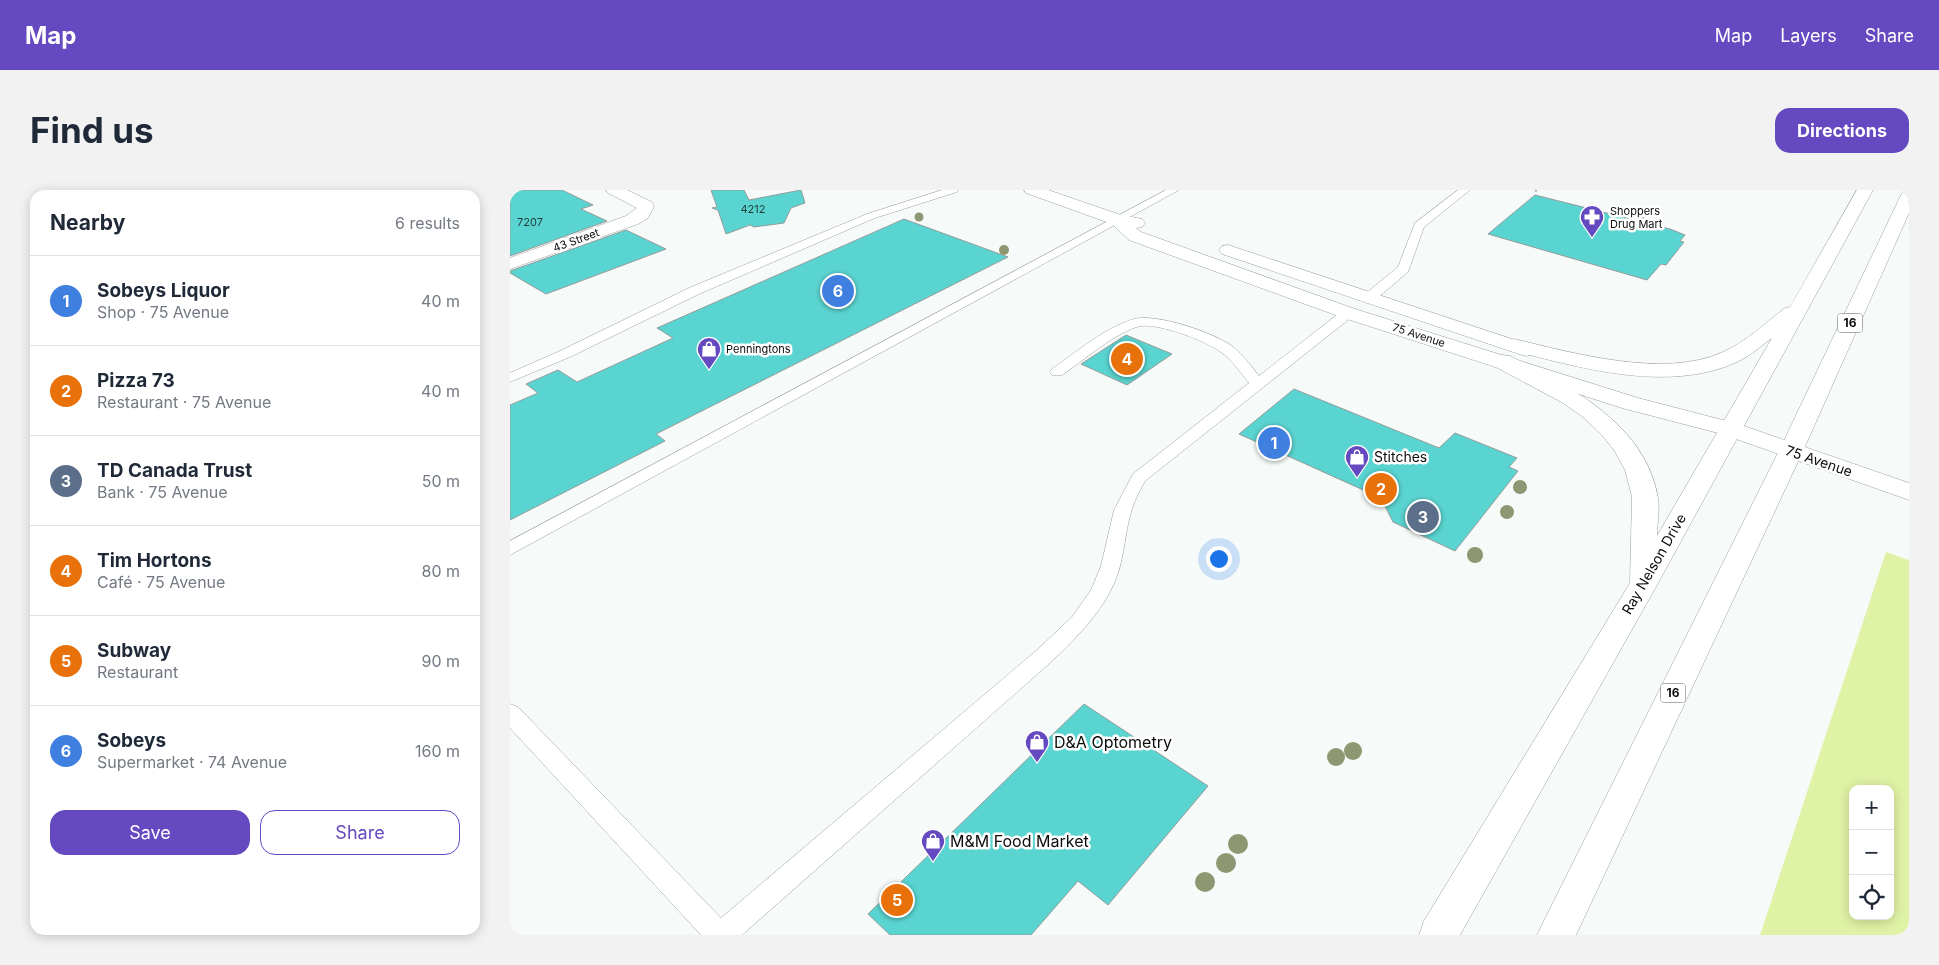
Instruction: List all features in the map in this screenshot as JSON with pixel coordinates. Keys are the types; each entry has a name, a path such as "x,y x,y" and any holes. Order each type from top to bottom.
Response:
{"main road":[{"name":"43 Street","path":"510,264 632,220 642,214 646,206 614,190"},
{"name":"75 Avenue","path":"1032,190 1118,220 1162,228 1370,297 1630,403 1730,429 1909,492"},
{"name":"Ray Nelson Drive","path":"1438,935 1643,585 1865,190"},
{"name":"16","path":"1556,935 1791,451 1909,194"},
{"name":"75 Avenue","path":"1118,220 1135,236 1348,312 1508,354"},
{"path":"1508,354 1618,368 1678,370 1709,364 1733,355 1801,305"},
{"path":"1508,354 1594,414 1626,448 1635,464 1645,499 1643,585"}],"lane":[{"path":"510,378 565,354 703,287 872,216 953,190"},
{"path":"510,548 1174,190"},
{"path":"1370,297 1404,269 1419,225 1465,190"},
{"path":"510,713 720,935 1074,628 1095,601 1105,582 1126,499 1140,478 1348,312"},
{"path":"1057,372 1125,328 1141,322 1154,321 1169,325 1226,348 1258,384"}],"path":[{"path":"1642,219 1646,214"}],"green space":[{"path":"1886,552 1909,560 1909,935 1760,935"}],"building":[{"path":"510,190 562,190 593,205 581,209 607,221 510,256"},
{"path":"711,190 744,190 749,200 801,190 805,203 791,208 784,223 754,227 750,225 726,234 718,210 712,208 717,207"},
{"name":"Shoppers Drug Mart","path":"1535,195 1670,229 1685,235 1680,241 1684,242 1666,265 1661,264 1647,280 1488,234"},
{"path":"904,219 1008,257 656,434 665,441 510,520 510,405 538,393 526,384 558,370 577,382 673,338 657,328"},
{"path":"626,230 666,249 546,294 510,273 510,271"},
{"path":"1126,335 1172,354 1127,385 1081,364"},
{"path":"1294,389 1439,448 1455,433 1517,458 1509,467 1518,471 1455,551 1393,522 1381,498 1239,434"},
{"path":"1084,704 1208,786 1108,905 1078,881 1031,935 890,935 868,914"}],"place":[{"name":"Shoppers Drug Mart","path":"1592,238"},
{"name":"Sobeys","path":"838,291"},
{"name":"Tim Hortons","path":"1127,359"},
{"name":"Penningtons","path":"709,370"},
{"name":"Sobeys Liquor","path":"1274,443"},
{"name":"Stitches","path":"1357,478"},
{"name":"Pizza 73","path":"1381,489"},
{"name":"TD Canada Trust","path":"1423,517"},
{"name":"D&A Optometry","path":"1037,763"},
{"name":"M&M Food Market","path":"933,862"},
{"name":"Subway","path":"897,900"}]}
